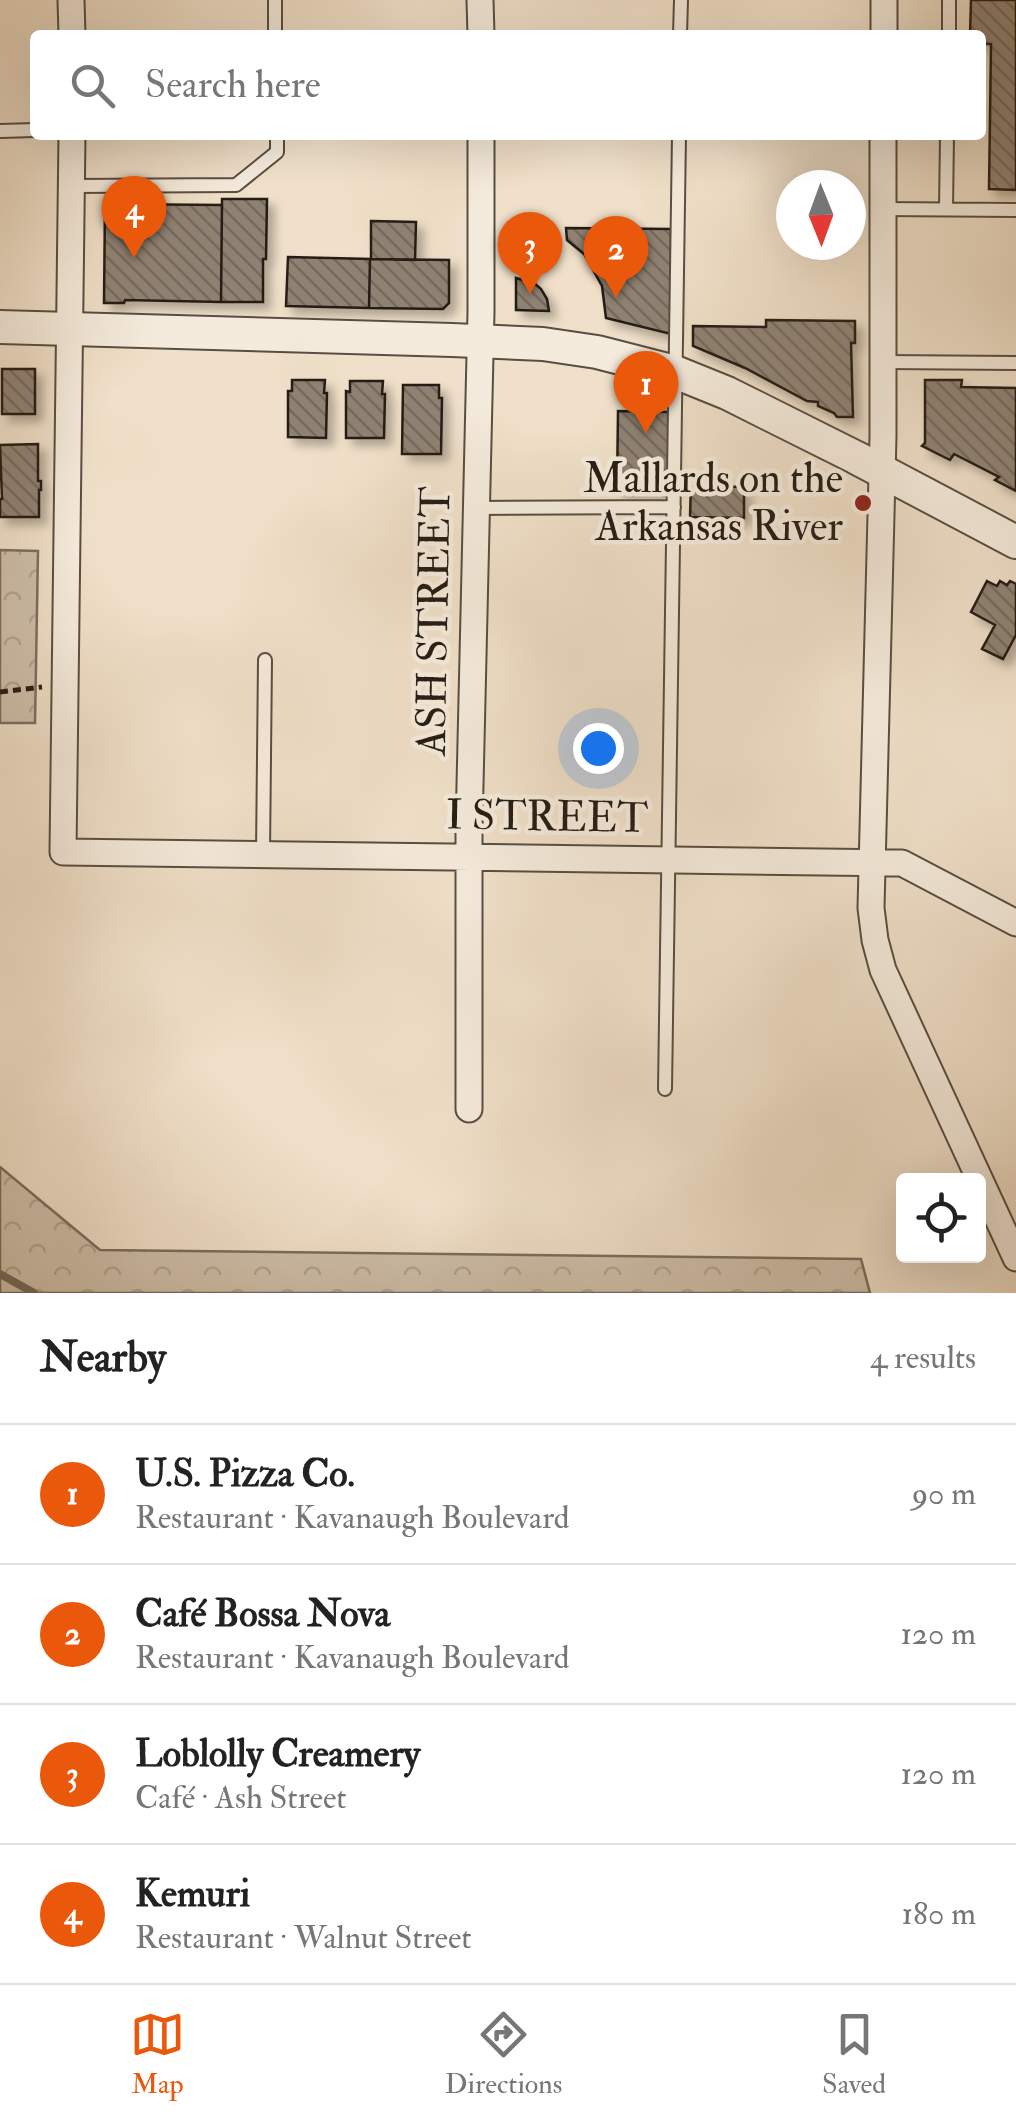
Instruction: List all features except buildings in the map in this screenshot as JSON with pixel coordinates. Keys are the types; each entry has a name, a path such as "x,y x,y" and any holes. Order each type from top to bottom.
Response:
{"street":[{"path":"71,0 72,30"},
{"path":"480,0 480,30"},
{"path":"884,0 884,30"},
{"path":"66,684 72,140"},
{"name":"ASH STREET","path":"469,1109 480,140"},
{"path":"883,140 884,362 873,924 883,970 1016,1258"},
{"path":"0,327 543,344 598,352 676,372 727,393 1016,542"},
{"name":"I STREET","path":"66,684 63,852 902,862 1016,922"}],"lane":[{"path":"276,0 276,30"},
{"path":"680,30 681,0"},
{"path":"949,0 949,30"},
{"path":"0,131 30,130"},
{"path":"73,186 236,185 277,152 277,140"},
{"path":"665,1089 679,140"},
{"path":"946,209 947,140"},
{"path":"883,208 1016,210"},
{"path":"884,362 1016,363"},
{"path":"476,508 674,507"},
{"path":"263,854 265,660"}],"path":[{"path":"0,692 66,684"}],"green space":[{"path":"0,550 38,551 35,723 0,723"},
{"path":"0,1167 100,1250 861,1259 870,1293 0,1293"}],"waterway":[{"path":"0,1274 34,1293"}],"place":[{"name":"Kemuri","path":"134,258"},
{"name":"Loblolly Creamery","path":"530,294"},
{"name":"Café Bossa Nova","path":"616,298"},
{"name":"U.S. Pizza Co.","path":"646,433"},
{"name":"Mallards on the Arkansas River","path":"863,503"}]}
